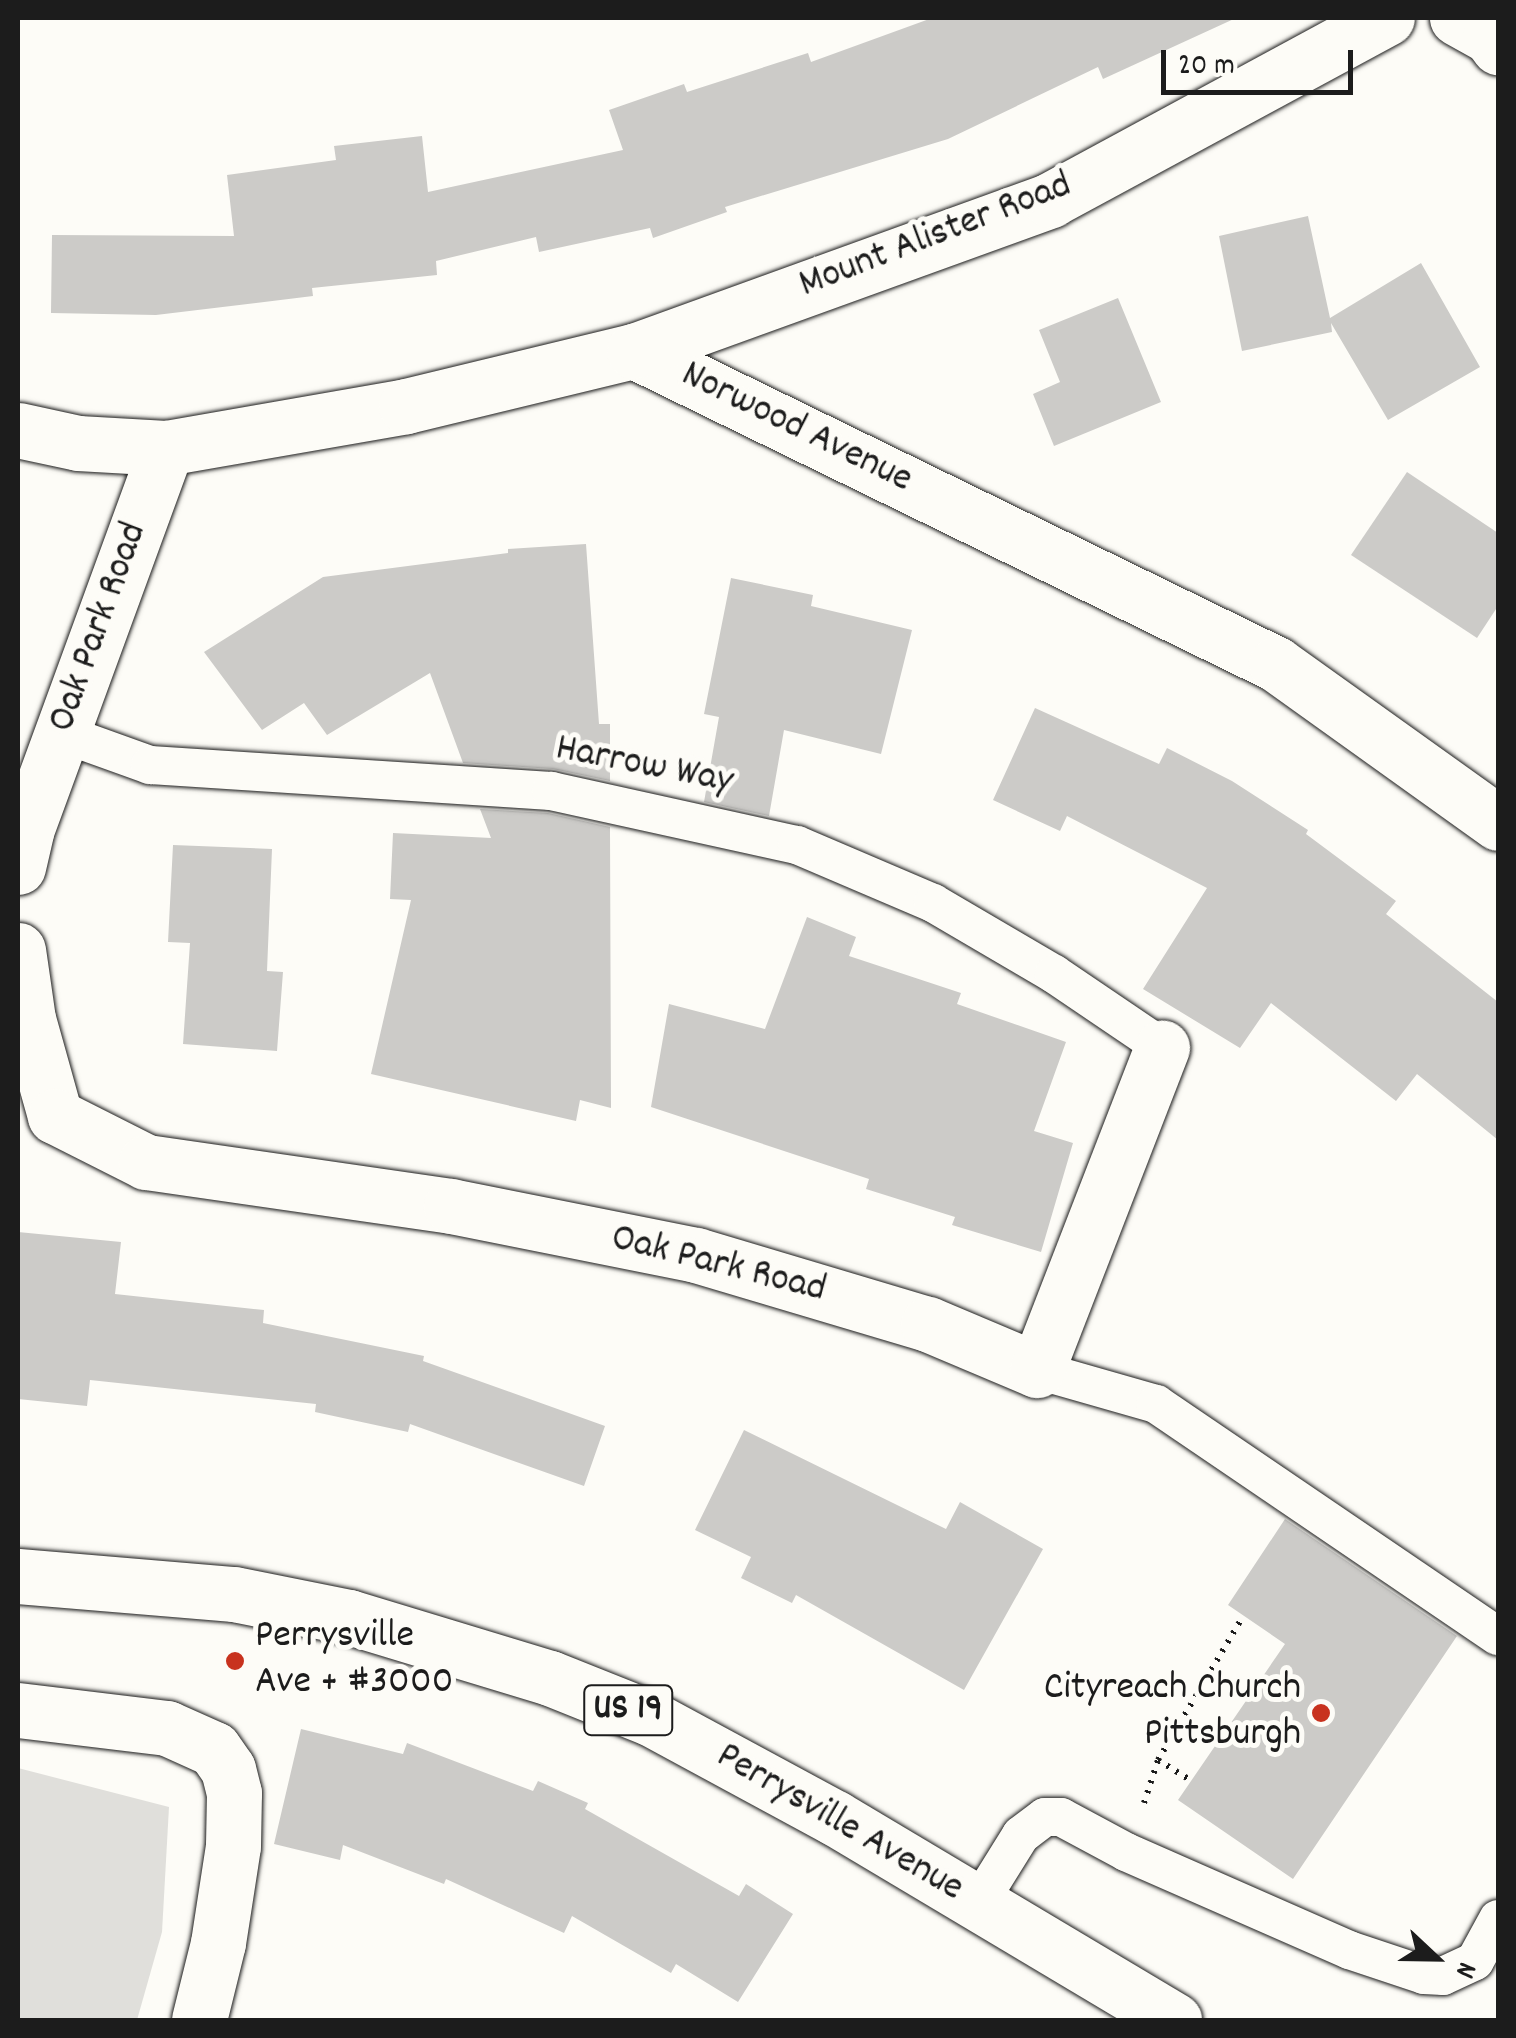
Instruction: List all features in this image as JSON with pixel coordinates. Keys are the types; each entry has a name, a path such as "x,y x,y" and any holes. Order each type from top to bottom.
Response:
{"street":[{"name":"Mount Alister Road","path":"634,350 1050,200 1388,18"},
{"path":"1456,18 1490,36 1498,48"},
{"name":"Norwood Avenue","path":"18,430 78,443 166,448 406,406 634,350 1276,664 1498,823"},
{"name":"Oak Park Road","path":"18,866 61,733 166,448"},
{"name":"Oak Park Road","path":"18,950 36,1114 146,1162 451,1206 696,1255 928,1324 1037,1370"},
{"path":"1037,1370 1162,1047"},
{"name":"Perrysville Avenue","path":"18,1576 234,1594 367,1622 550,1678 681,1734 835,1818 1174,2020"},
{"path":"18,1710 167,1728 214,1749 228,1769 234,1794 233,1846 218,1942 199,2020"}],"lane":[{"name":"Harrow Way","path":"61,733 150,766 550,791 797,845 933,903 1054,974 1162,1047"},
{"path":"1037,1370 1156,1404 1498,1636"},
{"path":"978,1904 1021,1835 1045,1817 1060,1816 1126,1852 1332,1942 1424,1975 1460,1971 1475,1961 1498,1919"}],"path":[{"path":"1140,1816 1158,1760 1243,1616"},
{"path":"1158,1760 1191,1781"}],"shaded area":[{"path":"18,1768 169,1807 162,1932 137,2020 18,2020"}],"building":[{"path":"932,18 1236,18 1103,79 1098,67 948,139 725,207 727,212 653,238 650,228 539,252 536,237 436,261 437,275 312,288 313,296 156,315 51,313 52,235 234,236 227,175 336,160 334,146 422,136 428,192 623,150 609,110 684,84 687,92 808,53 811,62"},
{"path":"1308,216 1330,318 1421,263 1480,367 1388,420 1331,323 1332,332 1242,351 1219,236"},
{"path":"1118,298 1161,402 1054,446 1033,394 1060,382 1039,330"},
{"path":"1407,472 1498,533 1498,606 1477,638 1351,555"},
{"path":"586,544 599,724 610,724 610,781 553,769 463,763 430,673 327,735 304,703 262,730 204,652 323,577 508,553 508,549"},
{"path":"731,578 813,595 811,606 912,630 881,754 784,730 769,816 704,802 719,717 704,714"},
{"path":"1035,708 1159,764 1167,748 1232,781 1308,830 1306,834 1396,901 1386,914 1498,1002 1498,1140 1417,1074 1396,1101 1271,1003 1240,1048 1143,989 1207,888 1067,816 1060,831 993,800"},
{"path":"480,809 548,813 610,827 611,1108 580,1100 576,1121 371,1074 411,900 390,899 393,833 491,838"},
{"path":"173,845 272,849 267,971 283,972 277,1051 183,1044 190,943 168,942"},
{"path":"807,917 856,937 849,956 961,993 957,1004 1066,1042 1034,1131 1073,1143 1041,1252 952,1225 955,1217 866,1189 869,1179 651,1107 669,1004 765,1029"},
{"path":"18,1232 121,1242 115,1294 264,1310 263,1323 424,1356 423,1361 605,1426 584,1486 410,1424 408,1432 315,1412 316,1404 90,1380 87,1406 18,1399"},
{"path":"744,1430 946,1529 960,1502 1043,1549 964,1690 796,1595 792,1603 741,1578 751,1557 695,1530"},
{"name":"Cityreach Church Pittsburgh","path":"1285,1519 1457,1636 1293,1879 1178,1800 1285,1644 1228,1605"},
{"path":"301,1729 403,1754 407,1743 533,1791 538,1781 588,1803 585,1809 739,1896 746,1884 793,1914 738,2002 676,1964 671,1973 572,1916 564,1933 446,1879 444,1884 343,1845 340,1860 274,1844"}],"place":[{"name":"Perrysville Ave + #3000","path":"235,1661"},
{"name":"Cityreach Church Pittsburgh","path":"1321,1713"}]}
